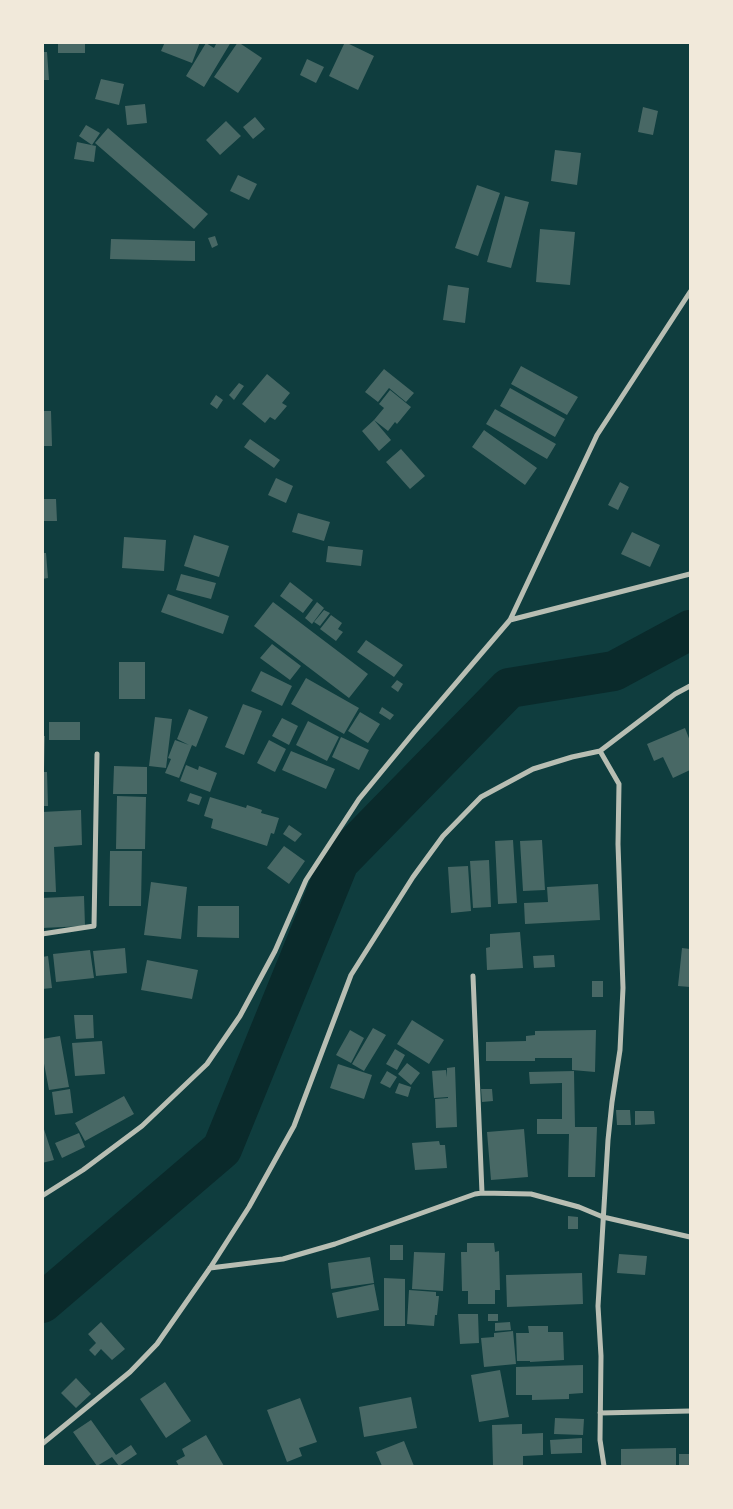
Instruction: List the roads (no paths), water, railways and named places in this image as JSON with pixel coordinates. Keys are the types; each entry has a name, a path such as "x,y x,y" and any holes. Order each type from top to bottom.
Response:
{"street":[{"path":"42,1196 83,1170 142,1126 207,1064 240,1016 271,959 306,880 359,799 415,730 510,620 598,435 690,292"},
{"path":"510,620 690,574"},
{"path":"42,1444 130,1372 157,1344 210,1268 249,1207 294,1126 350,975 412,877 443,836 481,797 533,769 600,751 675,694 690,686"},
{"path":"600,751 619,784 618,844 623,988 620,1050 612,1102 603,1216 598,1306 601,1356 600,1440 604,1466"},
{"path":"42,934 94,926 97,754"},
{"path":"473,976 482,1193"},
{"path":"210,1268 283,1259 336,1244 482,1193 531,1194 603,1216 690,1237"},
{"path":"600,1413 690,1411"}],"waterway":[{"path":"42,1303 222,1149 339,862 509,688 614,671 690,630"}]}
